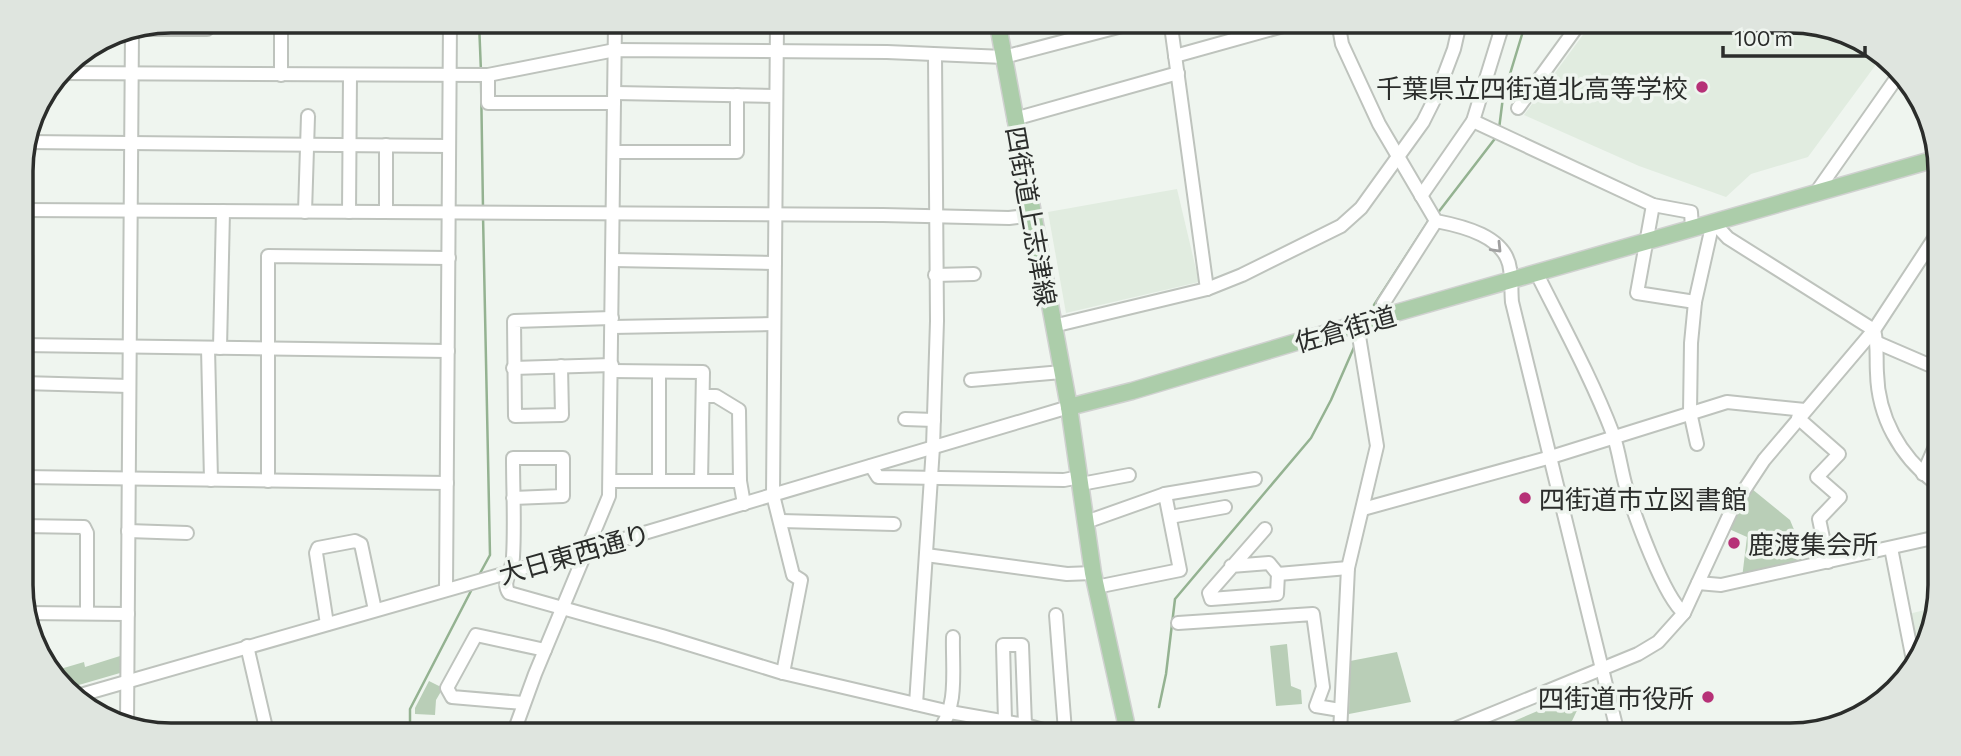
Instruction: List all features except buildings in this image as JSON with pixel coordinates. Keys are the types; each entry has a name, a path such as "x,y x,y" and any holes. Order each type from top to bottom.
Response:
{"main road":[{"name":"四街道上志津線","path":"1000,33 1069,407"},
{"name":"佐倉街道","path":"1069,407 1927,161"},
{"path":"1069,407 1095,580 1126,722"}],"street":[{"path":"74,74 488,75 615,50 887,52 1004,57 1094,33"},
{"path":"1172,33 1207,289"},
{"path":"1175,56 1257,33"},
{"path":"1340,33 1342,44 1380,124 1434,218 1479,232 1495,244 1506,258 1510,270 1512,302 1615,722"},
{"path":"1053,326 1207,289 1242,275 1341,226 1361,208 1423,122 1437,94 1458,33"},
{"path":"1421,196 1473,121 1500,33"},
{"path":"1518,108 1572,33"},
{"path":"281,34 281,75"},
{"path":"446,589 450,34"},
{"path":"517,723 610,496 615,34"},
{"path":"777,34 773,495 793,575 801,580 783,673"},
{"path":"127,715 132,39"},
{"path":"916,704 934,420 935,55"},
{"path":"1014,119 1178,73"},
{"path":"349,75 349,212"},
{"path":"488,75 488,103 776,96"},
{"path":"1815,194 1895,81"},
{"path":"614,152 737,152 737,95"},
{"path":"305,212 308,116"},
{"path":"1473,121 1653,205 1691,212 1692,228"},
{"path":"36,142 449,146"},
{"path":"386,145 386,212"},
{"path":"1653,205 1637,293 1695,302"},
{"path":"34,210 775,214 1009,218 1034,215"},
{"path":"211,480 214,348 223,211"},
{"path":"1385,316 1383,304 1434,218"},
{"path":"1697,444 1690,412 1691,343 1695,302 1713,222"},
{"path":"1713,222 1728,238 1874,330 1878,343 1877,375 1882,411 1896,441 1928,477"},
{"path":"1472,722 1601,670 1658,642 1684,613 1733,507 1764,460 1874,330 1928,248"},
{"path":"268,481 268,256 449,258"},
{"path":"613,260 775,263"},
{"path":"936,275 974,274"},
{"path":"1536,274 1592,384 1614,437 1626,486 1639,522 1664,583 1677,608 1684,613"},
{"path":"561,366 562,415 514,416 514,321 774,324"},
{"path":"1340,722 1348,568 1377,437 1357,324"},
{"path":"1878,343 1928,365"},
{"path":"34,345 448,351"},
{"path":"513,368 561,366 703,372 701,481"},
{"path":"659,372 659,481"},
{"path":"971,380 1062,372"},
{"path":"33,383 129,386"},
{"path":"703,396 716,396 739,410 740,481 744,504"},
{"path":"1363,509 1551,457 1727,402 1802,414 1839,454 1817,477 1840,497 1819,519 1828,562"},
{"name":"大日東西通り","path":"86,694 587,550 1069,407"},
{"path":"905,419 934,420"},
{"path":"513,498 563,496 562,458 513,458 513,498 513,561 506,589 509,593 783,673 950,712 1013,722"},
{"path":"871,466 878,477 931,479 1080,480 1129,475"},
{"path":"33,477 447,483"},
{"path":"1086,522 1165,494 1255,479"},
{"path":"611,481 740,481"},
{"path":"1199,488 1204,511"},
{"path":"926,555 1095,580 1180,570 1165,494"},
{"path":"1170,517 1225,507"},
{"path":"780,521 894,524"},
{"path":"33,526 84,527 87,533 87,613"},
{"path":"1231,566 1269,563 1278,574 1277,594 1211,599 1209,593 1231,566 1265,529"},
{"path":"128,531 187,533"},
{"path":"1698,583 1721,584 1928,539"},
{"path":"327,624 316,553 318,548 355,541 361,544 374,610"},
{"path":"1891,548 1911,651"},
{"path":"1278,574 1348,568"},
{"path":"36,612 128,614"},
{"path":"1178,623 1313,614 1323,687 1316,706 1340,710"},
{"path":"1056,615 1064,722"},
{"path":"523,703 452,697 447,688 476,635 545,650"},
{"path":"943,723 950,712 953,637"},
{"path":"1006,721 1003,645 1021,645 1026,722"},
{"path":"247,646 265,723"}],"shaded area":[{"name":"千葉県立四街道北高等学校","path":"1584,33 1808,34 1851,47 1877,64 1808,157 1751,174 1726,197 1639,166 1524,115"},
{"path":"1177,189 1199,282 1066,313 1048,212"},
{"path":"1926,610 1915,643 1909,614"}],"green space":[{"path":"1752,489 1790,520 1807,561 1742,578 1747,537 1729,529 1731,517"},
{"path":"1287,644 1291,686 1301,690 1302,704 1276,706 1270,646"},
{"path":"1397,652 1411,702 1349,714 1350,661"},
{"path":"120,656 120,673 77,686 62,669 84,662 85,667"},
{"path":"429,681 443,688 436,700 435,715 415,714 415,708"},
{"path":"1573,696 1584,700 1570,722 1511,722"}],"waterway":[{"path":"1499,129 1503,97 1522,33"},
{"path":"479,34 481,72"},
{"path":"481,79 483,209"},
{"path":"1437,214 1497,136"},
{"path":"478,577 490,555 483,215"},
{"path":"1374,305 1429,220"},
{"path":"1159,707 1175,599 1311,438 1355,345"},
{"path":"410,723 410,709 472,589"}],"place":[{"name":"千葉県立四街道北高等学校","path":"1702,87"},
{"name":"四街道市立図書館","path":"1525,498"},
{"name":"鹿渡集会所","path":"1734,543"},
{"name":"四街道市役所","path":"1708,697"}]}
